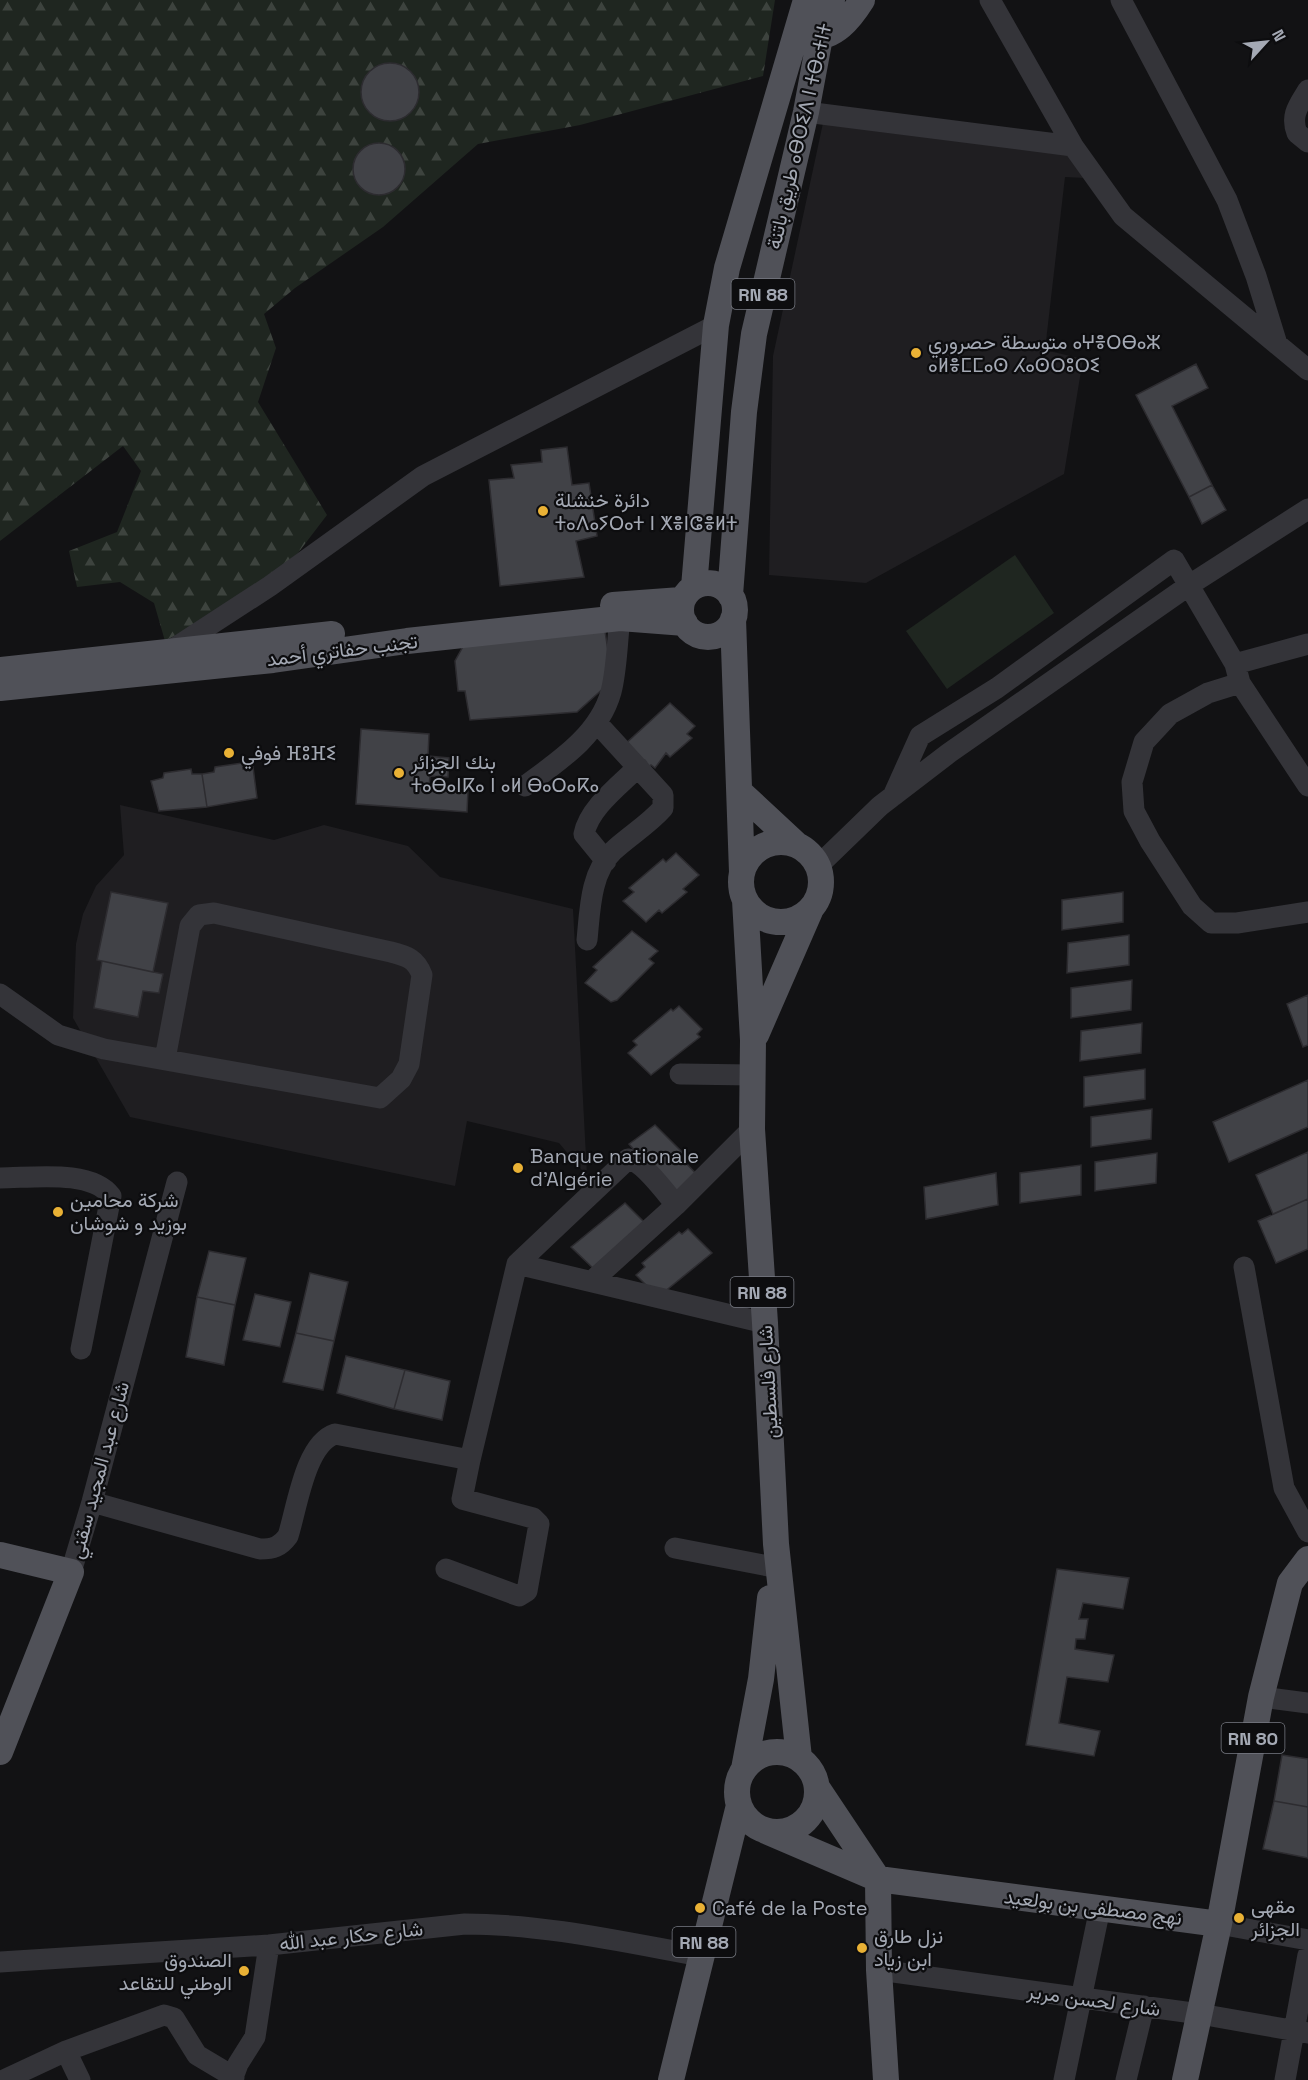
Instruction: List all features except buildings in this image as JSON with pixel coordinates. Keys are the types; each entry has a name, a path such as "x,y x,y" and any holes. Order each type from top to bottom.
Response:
{"main road":[{"name":"طريق باتنة ⴰⴱⵔⵉⴷ ⵏ ⵜⴱⴰⵜⵏⵜ","path":"732,607 744,412 754,334 806,112 808,37 806,0"},
{"name":"طريق باتنة ⴰⴱⵔⵉⴷ ⵏ ⵜⴱⴰⵜⵏⵜ","path":"687,603 716,325 727,268 808,37 832,0"},
{"path":"808,37 839,28 862,0"},
{"path":"710,583 724,589 732,607 729,627 713,636 698,635 687,603 710,583"},
{"name":"تجنب حفاتري أحمد","path":"0,688 273,660 407,641 620,618 687,603"},
{"name":"تجنب حفاتري أحمد","path":"0,670 170,651 687,603"},
{"name":"RN 88","path":"732,607 741,793 742,872"},
{"name":"RN 88","path":"713,636 735,704"},
{"path":"741,793 814,858 818,866 821,890 810,911 787,922 775,922 758,914 745,900 742,891 742,872 747,861 763,846 775,842 798,845"},
{"name":"RN 88","path":"745,900 753,1040"},
{"name":"RN 88","path":"753,1040 810,911"},
{"name":"شارع فلسطين","path":"753,1040 752,1130 765,1323 776,1560 799,1758"},
{"path":"0,1554 71,1572"},
{"name":"RN 80","path":"1219,1924 1261,1697 1290,1583 1308,1558"},
{"name":"شارع فلسطين","path":"744,1769 761,1679 776,1560"},
{"name":"شارع عبد المجيد سقني","path":"0,1752 71,1572"},
{"path":"818,1789 811,1814 802,1823 785,1831 766,1831 746,1817 740,1805 738,1780 744,1769 763,1754 787,1753 799,1758 808,1766 818,1789 878,1879 879,1970 886,2080"},
{"name":"RN 88","path":"670,2080 740,1805"},
{"name":"نهج مصطفى بن بولعيد","path":"766,1831 878,1879 1219,1924"},
{"path":"1185,2080 1219,1924"}],"street":[{"path":"990,0 1073,146 1123,216 1137,230 1308,370"},
{"path":"1121,0 1227,200 1256,276 1277,344"},
{"path":"1308,90 1293,120 1297,133 1308,142"},
{"path":"806,112 1073,146"},
{"path":"170,651 270,586 423,476 716,325"},
{"path":"818,866 893,796 949,753 1191,584 1308,509"},
{"path":"893,796 920,736 997,688 1174,560 1191,584 1238,674 1308,786"},
{"path":"525,786 582,741 597,723 610,692 620,618"},
{"path":"1308,644 1238,674 1170,714 1144,742 1132,782 1134,811 1150,841 1192,906 1211,922 1237,923 1308,912"},
{"path":"587,940 591,895 611,852 652,821 663,808 663,795 597,723"},
{"path":"606,861 584,834 585,826 598,808 638,767"},
{"path":"0,994 58,1035 104,1049 380,1098 397,1084 409,1064 422,975 420,968 410,958 391,952 214,914 199,915 190,926 165,1059"},
{"path":"680,1074 753,1075"},
{"path":"592,1281 676,1205 752,1130"},
{"path":"446,1569 519,1596 527,1591 539,1524 533,1518 462,1498 517,1264 628,1159 634,1160 651,1176 676,1205"},
{"path":"0,1178 81,1178 104,1187 111,1196 81,1349"},
{"name":"شارع عبد المجيد سقني","path":"71,1572 92,1502 177,1182"},
{"path":"517,1264 765,1323"},
{"path":"1244,1267 1284,1488 1308,1532"},
{"path":"92,1502 260,1549 269,1549 282,1544 288,1536 311,1456 327,1437 335,1434 470,1460"},
{"path":"675,1548 776,1560"},
{"path":"1261,1697 1308,1703"},
{"path":"1064,2080 1079,1998 1100,1908"},
{"name":"شارع حكار عبد الله","path":"0,1962 269,1945 390,1931 491,1924 573,1933 701,1956"},
{"name":"نهج مصطفى بن بولعيد","path":"1219,1924 1308,1940"},
{"path":"4,2080 66,2051 164,2015 170,2016 203,2060 233,2078 255,2037 269,1945"},
{"path":"1284,2080 1302,2033 1308,1955"},
{"name":"شارع لحسن مرير","path":"879,1970 1200,2014 1302,2033"},
{"path":"1126,2080 1144,2007"},
{"path":"66,2051 80,2080"}],"shaded area":[{"name":"متوسطة حصروري ⴰⵖⴻⵔⴱⴰⵣ ⴰⵍⴻⵎⵎⴰⵙ ⵃⴰⵙⵔⵓⵔⵉ","path":"823,123 1072,155 1085,178 1065,177 1045,350 1083,359 1064,474 866,583 769,575 773,356"},
{"path":"120,805 274,840 324,825 408,846 440,877 573,909 587,1176 559,1143 467,1121 455,1186 130,1117 73,1018 76,944 83,914 96,886 124,855"}],"green space":[{"path":"0,0 775,0 763,76 580,125 478,144 383,227 295,288 264,314 276,348 258,402 327,515 298,553 248,595 165,641 154,603 120,582 77,587 69,551 117,532 141,471 123,446 0,541"},
{"path":"1015,555 1054,613 947,689 906,631"}],"place":[{"name":"متوسطة حصروري ⴰⵖⴻⵔⴱⴰⵣ ⴰⵍⴻⵎⵎⴰⵙ ⵃⴰⵙⵔⵓⵔⵉ","path":"916,353"},
{"name":"دائرة خنشلة ⵜⴰⴷⴰⵢⵔⴰⵜ ⵏ ⵅⴻⵏⵛⴻⵍⵜ","path":"543,511"},
{"name":"فوفي ⴼⵓⴼⵉ","path":"229,753"},
{"name":"بنك الجزائر ⵜⴰⴱⴰⵏⴽⴰ ⵏ ⴰⵍ ⴱⴰⵔⴰⴽⴰ","path":"399,773"},
{"name":"Banque nationale d'Algérie","path":"518,1168"},
{"name":"شركة محامين بوزيد و شوشان","path":"58,1212"},
{"name":"Café de la Poste","path":"700,1908"},
{"name":"مقهى الجزائر","path":"1239,1918"},
{"name":"نزل طارق ابن زياد","path":"862,1948"},
{"name":"الصندوق الوطني للتقاعد","path":"244,1971"}]}
